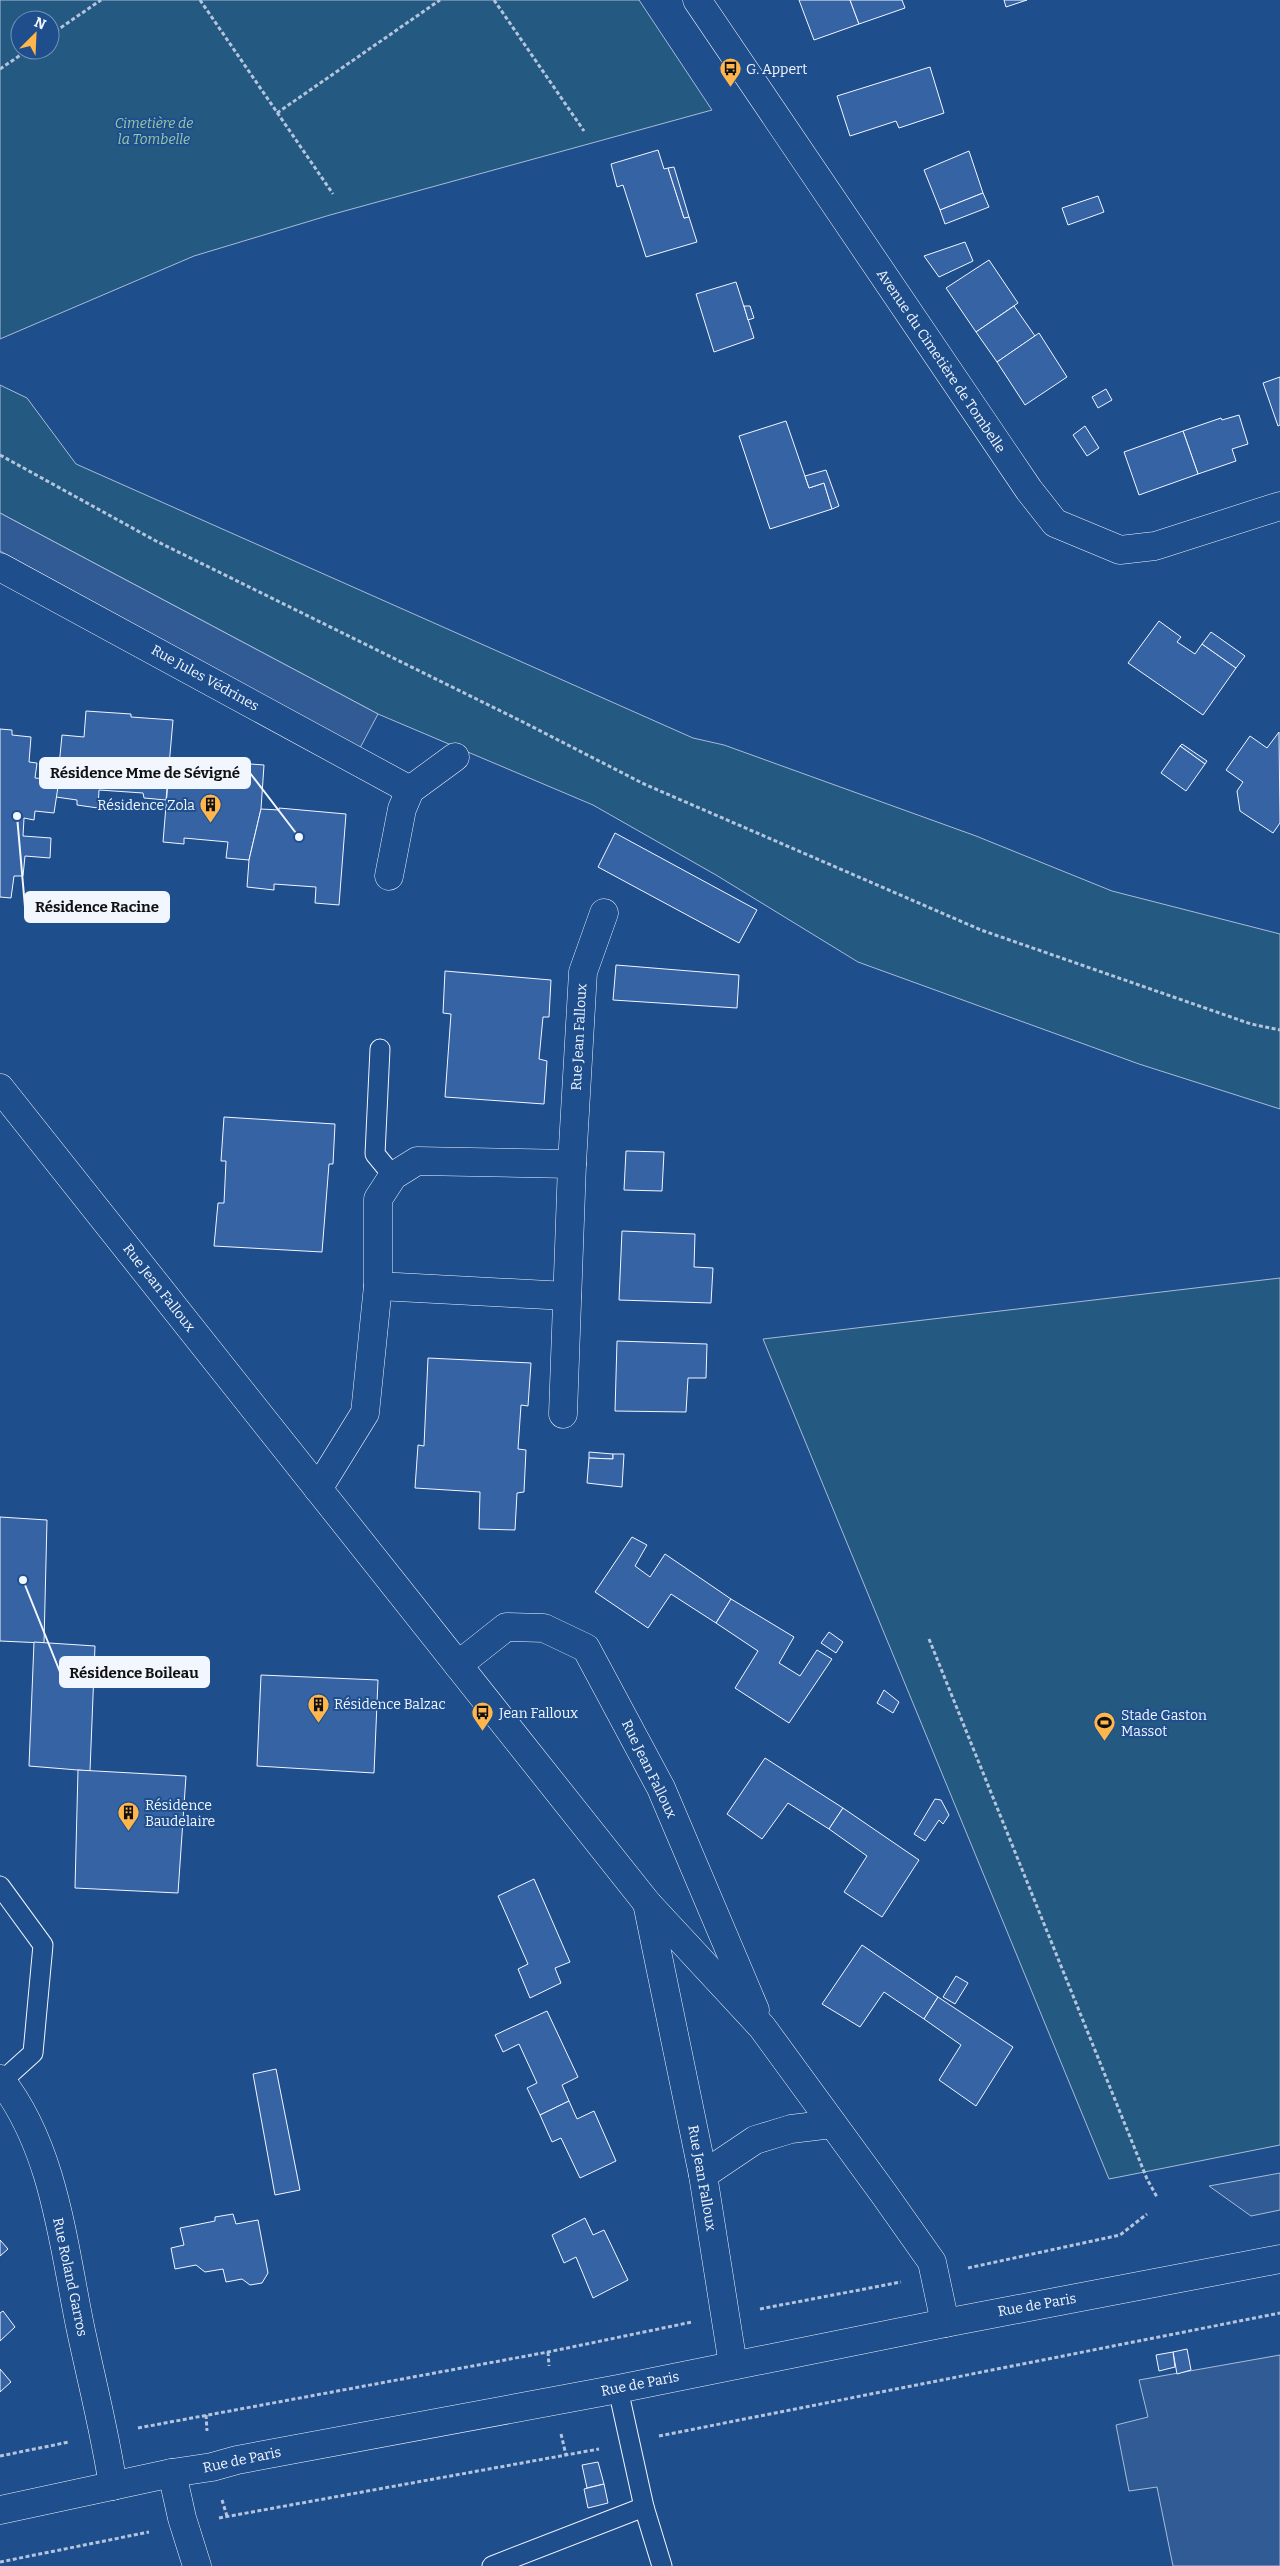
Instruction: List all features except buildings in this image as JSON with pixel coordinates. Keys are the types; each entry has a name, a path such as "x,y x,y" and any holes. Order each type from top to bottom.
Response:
{"street":[{"name":"Avenue du Cimetière de Tombelle","path":"697,0 1029,490 1055,523 1120,550 1155,546 1278,511"},
{"name":"Rue Jules Védrines","path":"0,567 410,790"},
{"path":"389,876 402,809 410,790 456,757"},
{"name":"Rue Jean Falloux","path":"563,1414 566,1296 582,972 604,912"},
{"name":"Rue Jean Falloux","path":"0,1088 647,1903 762,2027 932,2262 945,2322"},
{"path":"318,1488 365,1413 378,1286 378,1199 393,1176 417,1161 572,1164"},
{"path":"378,1286 566,1296"},
{"name":"Rue Jean Falloux","path":"458,1665 506,1627 544,1628 586,1648 661,1788 762,2027"},
{"name":"Rue Jean Falloux","path":"647,1903 703,2175 733,2365"},
{"name":"Rue Roland Garros","path":"1,2080 25,2116 51,2185 93,2390 105,2435 113,2486"},
{"path":"703,2175 755,2140 791,2129 832,2124"},
{"name":"Rue de Paris","path":"0,2510 172,2474 618,2389 945,2322 1280,2259"},
{"path":"172,2474 182,2518 197,2566"}],"lane":[{"path":"380,1049 375,1154 393,1176"},
{"path":"0,1886 43,1944 33,2053 1,2080"},
{"path":"618,2389 644,2507 662,2566"},
{"path":"492,2566 644,2507"}],"path":[{"path":"60,28 101,0"},
{"path":"200,0 333,194"},
{"path":"277,113 440,0"},
{"path":"494,0 584,131"},
{"path":"0,69 13,60"},
{"path":"0,455 156,541 503,712 644,784 981,930 1251,1024 1280,1030"},
{"path":"929,1639 1147,2179 1157,2197"},
{"path":"0,2456 548,2352 726,2315 934,2276 1120,2234 1147,2214"}],"green space":[{"name":"Cimetière de la Tombelle","path":"0,0 639,0 712,110 330,215 194,256 0,339"},
{"path":"0,385 27,398 76,464 693,738 724,745 976,836 1112,891 1280,934 1280,1109 1139,1064 858,962 716,875 593,805 378,714 0,513"},
{"name":"Stade Gaston Massot","path":"1280,1278 1280,2145 1109,2179 763,1339"}],"shaded area":[{"path":"0,513 378,714 360,748 0,551"},
{"path":"1280,2173 1280,2210 1251,2216 1209,2186"},
{"path":"1280,2355 1280,2566 1173,2566 1157,2487 1129,2491 1116,2425 1148,2417 1139,2380"}],"place":[{"name":"G. Appert","path":"730,88"},
{"name":"Résidence Racine","path":"17,816"},
{"name":"Résidence Zola","path":"211,824"},
{"name":"Résidence Mme de Sévigné","path":"299,837"},
{"name":"Résidence Boileau","path":"23,1580"},
{"name":"Résidence Balzac","path":"318,1723"},
{"name":"Jean Falloux","path":"483,1732"},
{"name":"Stade Gaston Massot","path":"1105,1742"},
{"name":"Résidence Baudelaire","path":"129,1832"}]}
